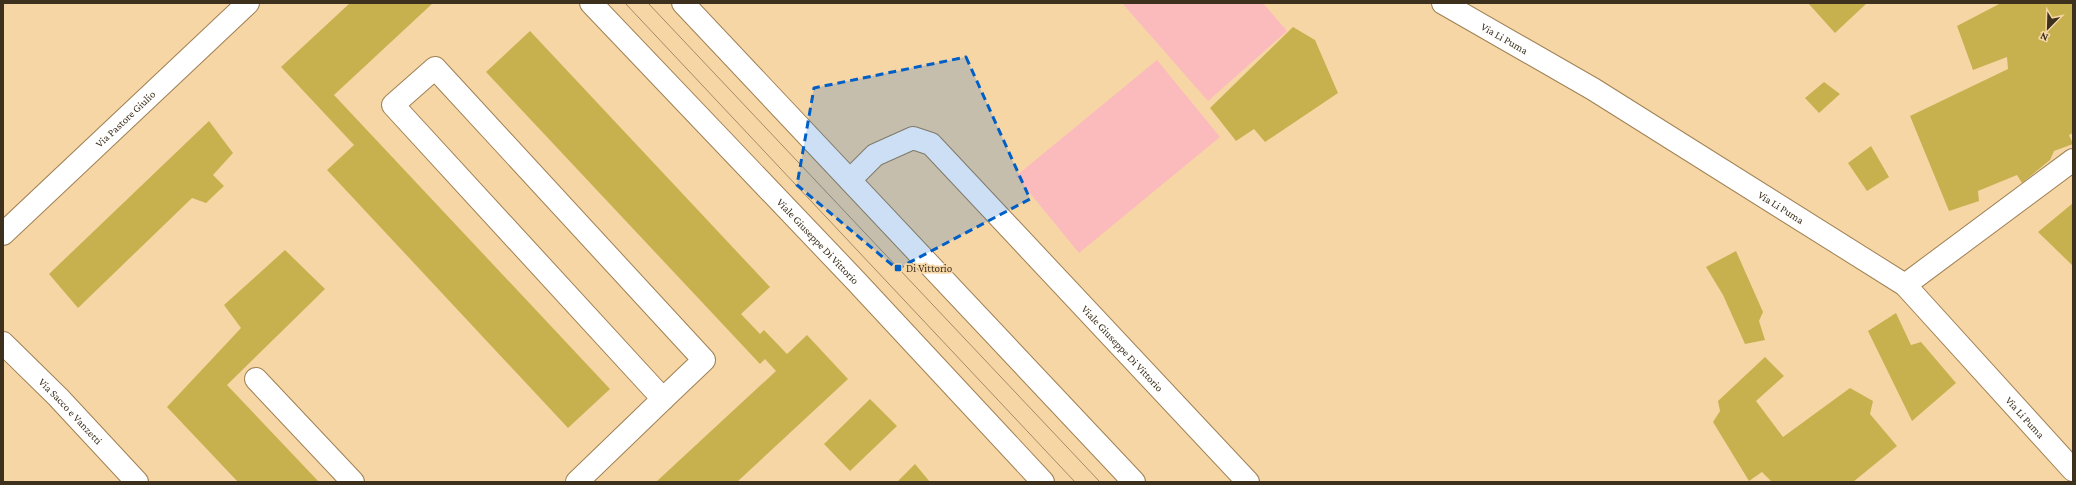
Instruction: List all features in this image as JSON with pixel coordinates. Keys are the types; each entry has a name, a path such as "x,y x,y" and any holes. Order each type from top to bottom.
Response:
{"street":[{"name":"Via Pastore Giulio","path":"3,234 248,3"},
{"name":"Viale Giuseppe Di Vittorio","path":"591,3 855,280 1043,482"},
{"path":"683,3 1134,482"},
{"name":"Via Li Puma","path":"1443,3 1592,90 1905,285 2073,470"},
{"path":"576,482 704,360 435,68 393,105 663,399"},
{"name":"Viale Giuseppe Di Vittorio","path":"850,180 875,155 913,138 931,144 1248,482"},
{"path":"1905,285 2073,160"},
{"name":"Via Sacco e Vanzetti","path":"3,343 58,397 137,482"},
{"path":"256,379 353,482"}],"highlighted area":[{"path":"966,57 1030,199 897,269 797,185 814,88"}],"shaded area":[{"path":"1122,3 1263,3 1287,31 1208,101"},
{"path":"1157,60 1220,137 1079,253 1016,176"}],"building":[{"path":"350,3 433,3 334,95 610,389 568,428 327,170 354,145 281,67"},
{"path":"1808,3 1867,3 1835,33"},
{"path":"2001,3 2073,3 2073,133 2069,135 2073,144 2054,151 2050,160 2022,183 2017,175 1978,191 1979,201 1949,211 1910,116 2008,69 2007,57 1973,70 1957,26"},
{"path":"1293,27 1315,40 1338,93 1265,142 1254,129 1236,141 1210,108"},
{"path":"530,31 770,287 741,314 760,334 764,330 787,354 807,335 848,379 737,482 656,482 776,371 765,359 760,364 486,72"},
{"path":"1824,82 1840,94 1819,113 1805,98"},
{"path":"209,121 233,153 213,175 224,186 206,203 192,198 78,308 49,274"},
{"path":"1871,146 1889,177 1867,191 1848,163"},
{"path":"2073,203 2073,266 2038,232"},
{"path":"285,250 325,289 227,385 319,482 238,482 167,407 241,328 224,305"},
{"path":"1736,251 1763,312 1759,321 1765,340 1745,344 1723,295 1706,267"},
{"path":"1896,313 1911,345 1921,342 1956,383 1912,421 1868,331"},
{"path":"1765,357 1784,376 1756,401 1783,437 1850,388 1873,401 1870,414 1897,446 1853,482 1772,482 1762,472 1749,481 1713,422 1720,411 1718,401"},
{"path":"870,399 897,426 850,471 824,444"},
{"path":"915,464 930,482 897,482"}],"tram line":[{"path":"625,3 1075,482"},
{"path":"648,3 1100,482"}],"place":[{"name":"Di Vittorio","path":"898,268"}]}
